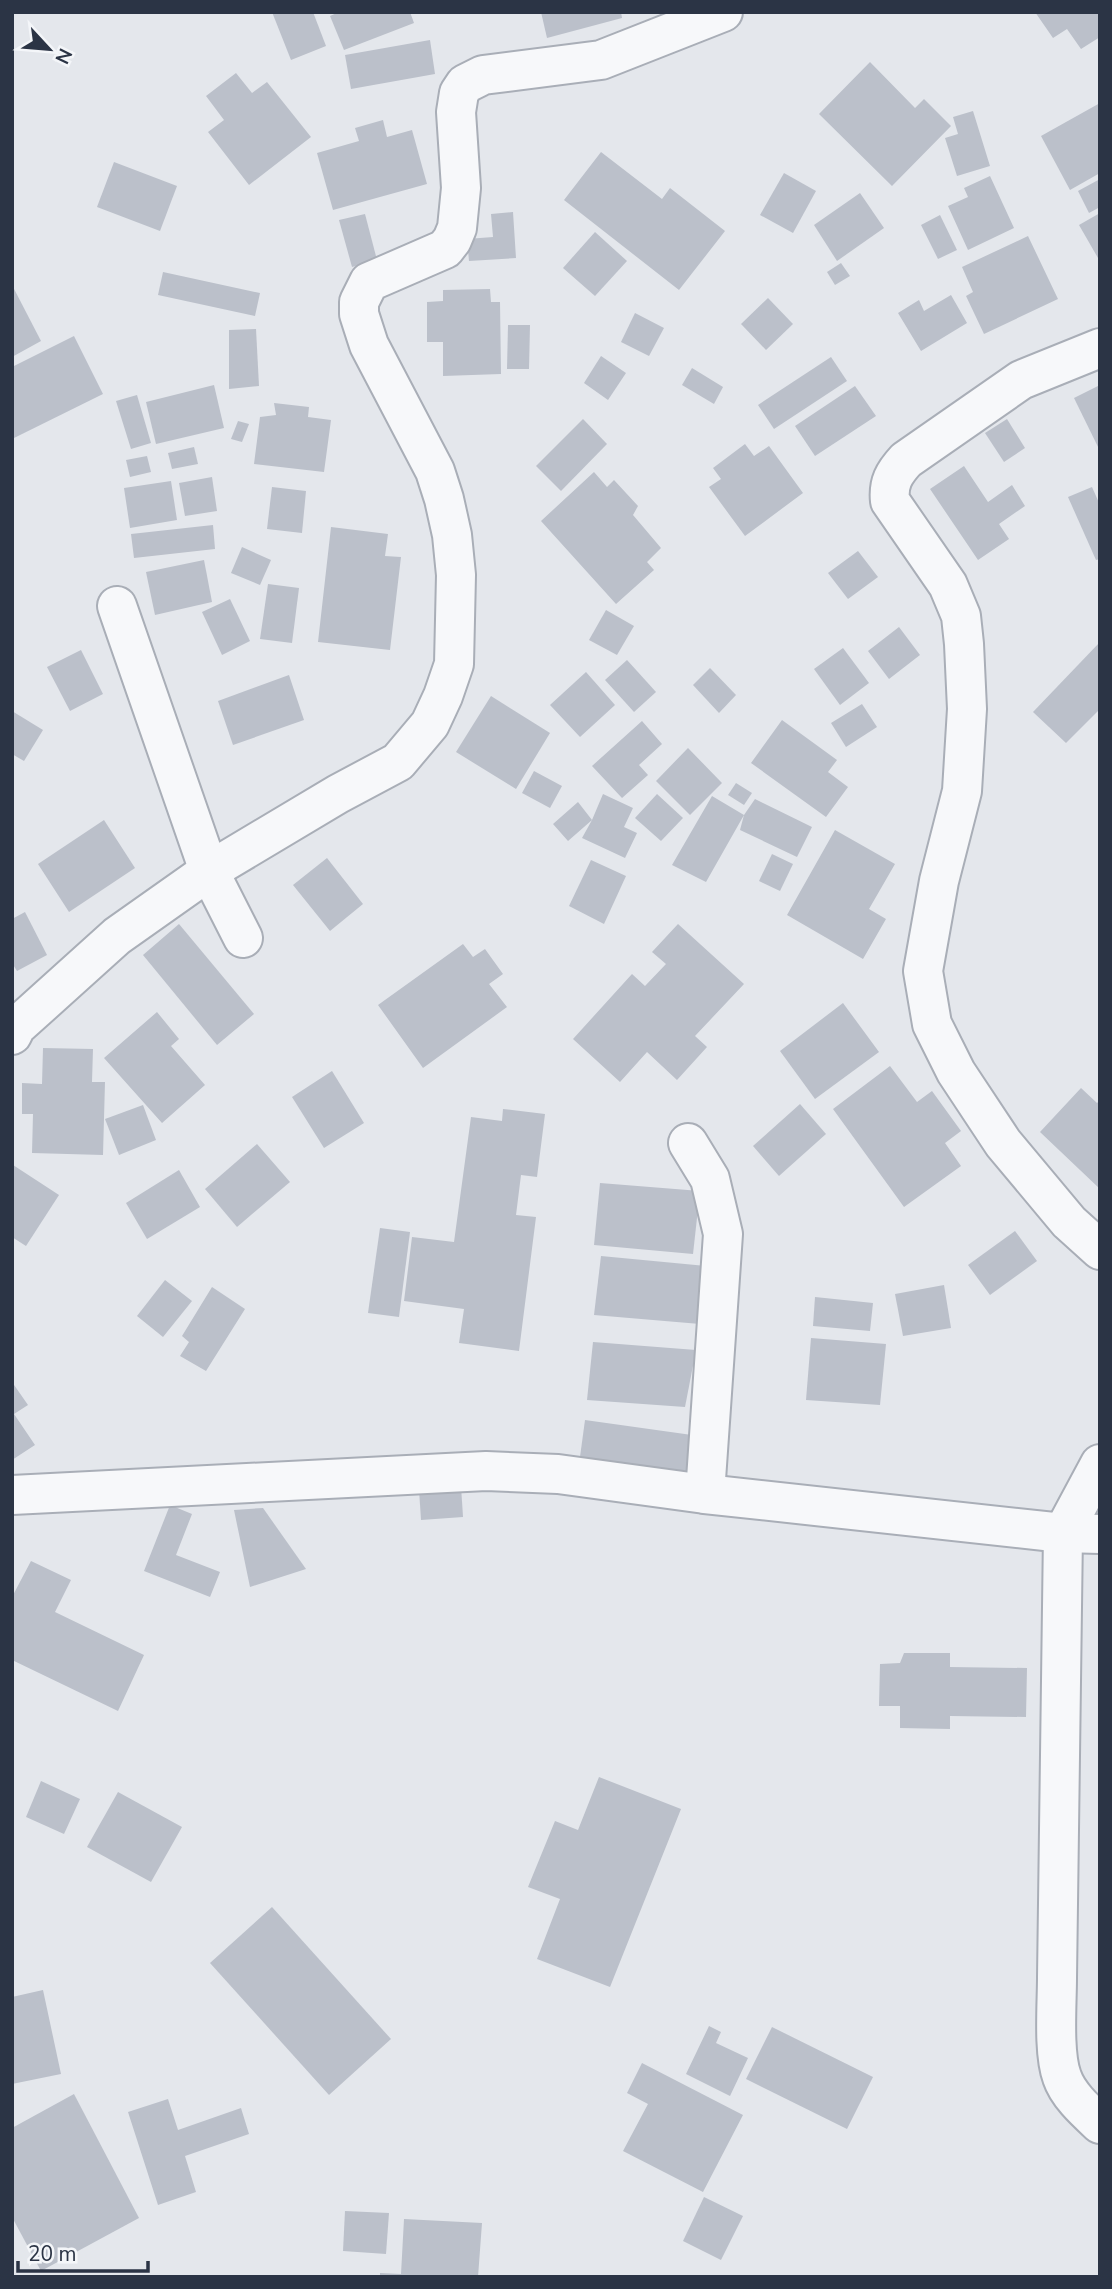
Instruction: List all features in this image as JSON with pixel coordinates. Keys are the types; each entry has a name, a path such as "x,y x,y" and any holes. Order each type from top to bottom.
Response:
{"street":[{"path":"12,1035 16,1027 117,936 209,871 338,794 398,762 430,724 454,664 456,575 452,536 435,471 369,345 359,314 359,302 369,282 445,249 452,240 457,228 461,188 456,112 458,93 465,84 483,75 601,60 723,12"},
{"path":"1100,348 1021,380 906,460 895,471 889,487 890,501 948,585 961,616 964,644 967,709 962,791 939,881 923,971 932,1024 956,1072 1003,1143 1069,1222 1100,1250"},
{"path":"117,606 209,871 243,939"},
{"path":"688,1143 710,1179 723,1234 705,1494"},
{"path":"1100,1464 1081,1534 1058,2048 1062,2077 1078,2103 1100,2124"},
{"path":"12,1495 486,1471 558,1474 705,1494 1081,1534"}],"building":[{"path":"272,12 313,12 326,46 291,60"},
{"path":"339,12 410,12 414,23 344,50 330,16"},
{"path":"541,12 621,12 622,18 547,38"},
{"path":"1035,12 1100,12 1100,37 1081,49 1067,29 1053,38"},
{"path":"430,40 435,74 351,89 345,55"},
{"path":"870,62 915,108 924,99 951,126 892,186 819,114"},
{"path":"236,73 252,93 267,82 311,137 249,185 208,132 224,120 206,96"},
{"path":"1100,103 1100,173 1070,190 1041,136"},
{"path":"973,111 990,166 957,176 945,138 958,134 953,117"},
{"path":"383,120 387,137 412,130 427,184 333,210 317,153 359,141 355,128"},
{"path":"601,152 662,199 670,188 725,231 679,290 564,200"},
{"path":"114,162 177,186 160,231 97,207"},
{"path":"784,173 816,191 793,233 760,215"},
{"path":"990,176 1014,228 968,250 948,206 968,197 964,188"},
{"path":"1100,179 1100,207 1089,213 1078,191"},
{"path":"860,193 884,228 837,261 814,225"},
{"path":"513,212 516,258 469,261 467,239 493,237 491,214"},
{"path":"1100,213 1100,257 1098,258 1079,225"},
{"path":"365,214 377,260 352,267 339,220"},
{"path":"940,215 957,250 938,259 921,225"},
{"path":"595,232 627,261 595,296 563,268"},
{"path":"1028,236 1058,299 984,334 966,296 973,292 962,267"},
{"path":"841,263 850,276 835,285 827,272"},
{"path":"163,272 260,293 255,316 158,295"},
{"path":"12,285 41,341 12,357"},
{"path":"490,289 491,302 500,302 501,374 443,376 443,342 427,342 427,302 443,301 443,290"},
{"path":"951,295 967,323 921,351 898,313 919,300 924,311"},
{"path":"768,298 793,324 766,350 741,324"},
{"path":"635,313 664,328 649,356 621,342"},
{"path":"508,325 530,325 529,369 507,369"},
{"path":"256,329 259,386 229,389 229,330"},
{"path":"74,336 103,394 12,439 12,367"},
{"path":"601,356 626,373 608,400 584,383"},
{"path":"831,357 847,381 774,429 758,405"},
{"path":"692,368 723,387 714,404 682,385"},
{"path":"214,385 224,428 156,444 146,402"},
{"path":"1100,385 1100,451 1074,398"},
{"path":"855,386 876,416 815,456 795,426"},
{"path":"137,395 151,443 131,449 116,401"},
{"path":"274,403 309,407 308,417 331,420 324,472 254,464 260,417 276,415"},
{"path":"583,419 607,444 561,491 536,466"},
{"path":"1007,419 1025,448 1004,462 985,433"},
{"path":"238,421 249,424 242,442 231,439"},
{"path":"745,444 754,456 769,446 803,493 745,536 709,487 721,479 713,468"},
{"path":"194,447 198,464 172,469 168,453"},
{"path":"147,456 151,472 130,477 126,460"},
{"path":"964,466 988,502 1012,485 1025,506 999,524 1009,539 978,560 930,489"},
{"path":"594,472 607,487 614,480 638,506 633,515 661,548 647,562 654,570 616,604 541,521"},
{"path":"212,477 217,511 185,516 179,483"},
{"path":"171,481 177,520 130,528 124,488"},
{"path":"272,487 306,491 302,533 267,529"},
{"path":"1092,487 1100,505 1100,559 1096,560 1068,497"},
{"path":"213,525 215,549 134,558 131,534"},
{"path":"331,527 388,534 385,556 401,557 390,650 318,642"},
{"path":"242,547 271,560 260,585 231,573"},
{"path":"858,551 878,577 848,599 828,573"},
{"path":"204,560 212,602 155,615 146,572"},
{"path":"268,584 299,588 292,643 260,639"},
{"path":"230,599 250,641 222,655 202,612"},
{"path":"606,610 634,626 617,655 589,640"},
{"path":"899,627 920,655 889,679 868,651"},
{"path":"1100,642 1100,709 1066,743 1033,712"},
{"path":"843,648 869,683 840,705 814,669"},
{"path":"81,650 103,694 70,711 47,667"},
{"path":"627,660 656,692 634,712 605,680"},
{"path":"710,668 736,695 719,713 693,685"},
{"path":"586,672 615,705 580,737 550,705"},
{"path":"289,675 304,720 233,745 218,701"},
{"path":"491,696 550,733 516,789 456,752"},
{"path":"862,704 877,727 846,747 831,723"},
{"path":"12,711 43,730 24,761 12,754"},
{"path":"782,720 837,760 828,772 848,787 826,817 751,763"},
{"path":"642,721 662,744 639,765 648,775 622,798 592,766"},
{"path":"688,748 722,783 690,815 656,781"},
{"path":"534,771 562,786 550,808 522,793"},
{"path":"736,783 752,793 744,805 728,795"},
{"path":"603,794 633,808 624,827 637,833 625,858 582,838"},
{"path":"657,794 683,818 661,841 635,818"},
{"path":"712,796 744,815 706,882 672,865"},
{"path":"755,799 812,827 797,857 740,830 744,815"},
{"path":"578,802 592,820 568,841 553,824"},
{"path":"104,820 135,868 69,912 38,864"},
{"path":"835,830 895,864 869,909 886,919 863,959 787,915"},
{"path":"772,854 793,864 780,891 759,881"},
{"path":"327,858 363,904 330,931 293,885"},
{"path":"591,860 626,876 604,924 569,906"},
{"path":"25,912 47,955 17,971 12,963 12,919"},
{"path":"179,924 254,1014 217,1045 143,955"},
{"path":"678,924 744,984 695,1036 707,1047 677,1080 647,1052 620,1082 573,1039 632,974 645,986 666,964 652,952"},
{"path":"463,944 473,957 485,949 503,974 489,984 507,1007 423,1068 378,1005"},
{"path":"843,1003 879,1052 815,1099 780,1051"},
{"path":"157,1012 179,1039 171,1046 205,1085 162,1123 104,1058"},
{"path":"43,1048 93,1049 92,1082 105,1082 103,1155 32,1153 33,1114 22,1114 22,1083 42,1084"},
{"path":"890,1066 917,1102 932,1091 961,1131 945,1143 961,1166 904,1207 833,1109"},
{"path":"332,1071 364,1123 324,1148 292,1097"},
{"path":"1081,1088 1097,1103 1100,1100 1100,1189 1040,1132"},
{"path":"800,1104 826,1134 779,1176 753,1146"},
{"path":"143,1105 156,1140 119,1155 105,1119"},
{"path":"503,1109 545,1114 537,1177 521,1175 516,1215 536,1217 519,1351 459,1343 464,1309 404,1301 412,1237 454,1242 471,1117 502,1121"},
{"path":"257,1144 290,1182 237,1227 205,1189"},
{"path":"13,1165 59,1195 26,1246 12,1237"},
{"path":"179,1170 200,1207 147,1239 126,1203"},
{"path":"600,1183 700,1191 693,1254 594,1245"},
{"path":"380,1228 410,1232 399,1317 368,1313"},
{"path":"1015,1231 1037,1261 990,1295 968,1265"},
{"path":"601,1256 706,1266 700,1324 594,1315"},
{"path":"165,1280 192,1301 163,1337 137,1316"},
{"path":"944,1285 951,1328 903,1336 895,1294"},
{"path":"212,1287 245,1309 206,1371 180,1356 189,1342 182,1336"},
{"path":"815,1297 873,1303 870,1331 813,1326"},
{"path":"811,1338 886,1344 880,1405 806,1400"},
{"path":"593,1342 696,1350 685,1407 587,1400"},
{"path":"12,1382 28,1405 14,1414 35,1445 12,1460"},
{"path":"585,1420 699,1436 694,1472 580,1457"},
{"path":"461,1486 463,1517 421,1520 419,1489"},
{"path":"170,1505 192,1514 176,1555 220,1572 210,1597 144,1571"},
{"path":"263,1508 306,1569 250,1587 234,1510"},
{"path":"31,1561 71,1580 55,1612 144,1655 118,1711 12,1660 12,1597"},
{"path":"904,1653 950,1653 950,1667 1027,1668 1026,1717 950,1716 950,1729 900,1728 900,1706 879,1706 880,1664 900,1663"},
{"path":"599,1777 681,1809 610,1987 537,1959 560,1899 528,1887 555,1821 578,1830"},
{"path":"41,1781 80,1799 64,1834 26,1817"},
{"path":"118,1792 182,1827 151,1882 87,1847"},
{"path":"272,1907 391,2039 329,2095 210,1963"},
{"path":"43,1990 61,2074 12,2084 12,1997"},
{"path":"709,2026 721,2032 716,2043 748,2058 730,2096 686,2074"},
{"path":"772,2027 873,2077 847,2129 746,2079"},
{"path":"642,2063 743,2115 703,2192 623,2151 648,2104 627,2093"},
{"path":"74,2094 139,2218 41,2271 12,2217 12,2128"},
{"path":"168,2099 178,2130 241,2108 249,2134 185,2156 196,2192 158,2205 128,2112"},
{"path":"704,2197 743,2216 721,2260 683,2241"},
{"path":"345,2211 389,2213 386,2254 343,2251"},
{"path":"404,2219 482,2223 478,2277 380,2277 380,2273 401,2274"}]}
